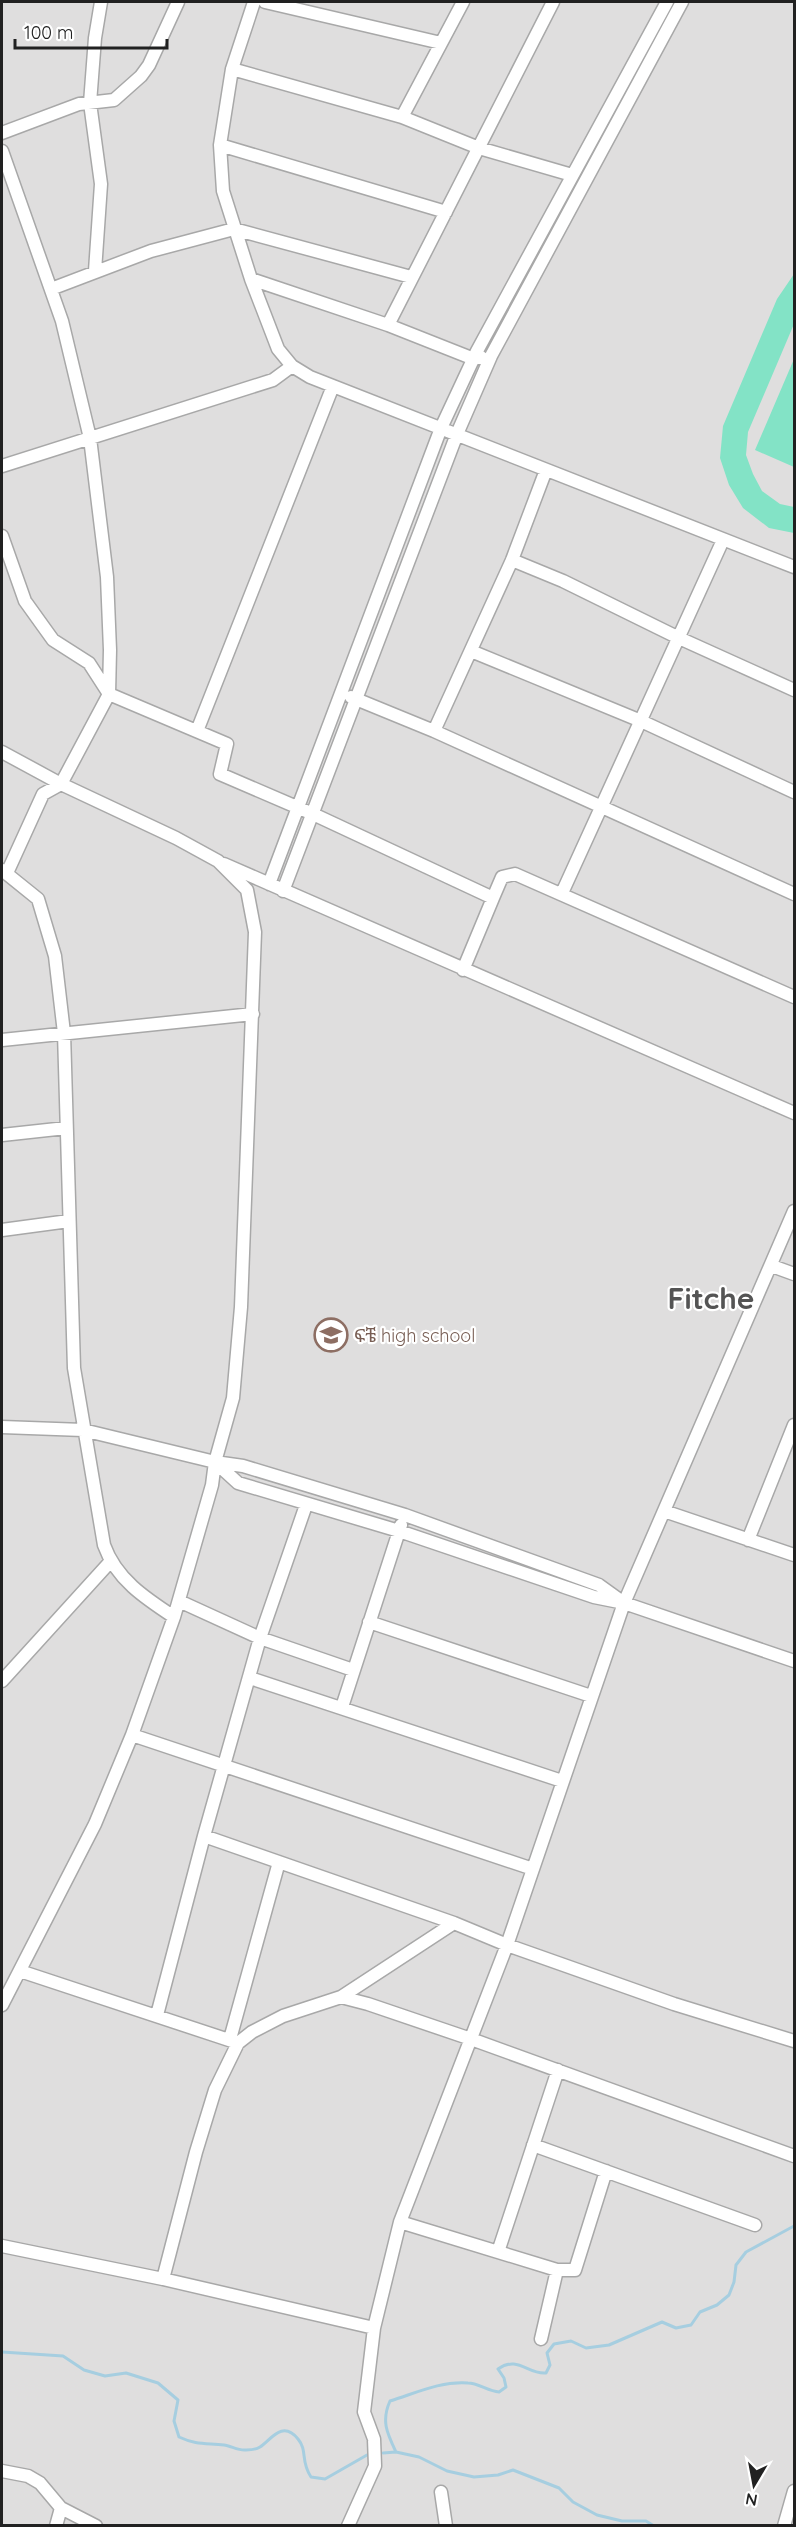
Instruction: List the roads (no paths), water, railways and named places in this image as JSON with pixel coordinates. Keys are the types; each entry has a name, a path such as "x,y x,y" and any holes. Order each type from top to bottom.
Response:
{"street":[{"path":"95,271 101,184 90,103 94,38 101,2"},
{"path":"2,133 79,104 114,100 141,76 149,65 178,2"},
{"path":"254,2 232,69 220,145 222,191 251,279 278,349 292,366 333,386 795,567"},
{"path":"265,2 441,43"},
{"path":"402,117 463,2"},
{"path":"388,325 554,2"},
{"path":"269,884 441,428 474,359 666,2"},
{"path":"283,891 457,434 492,356 682,2"},
{"path":"232,69 402,117 479,148 572,175"},
{"path":"220,145 446,212"},
{"path":"2,151 62,321 90,438 107,577 109,694 61,784 43,794 4,872 38,899 55,956 64,1033 74,1368 104,1545 110,1562 141,1596 174,1617"},
{"path":"51,289 152,251 234,229 411,278"},
{"path":"251,279 388,325 474,359 492,356"},
{"path":"2,466 273,380 292,366"},
{"path":"197,731 333,386"},
{"path":"435,731 512,560 546,470"},
{"path":"2,536 25,601 53,640 89,663 109,694 227,744 219,774 312,814 493,898"},
{"path":"562,893 723,540"},
{"path":"512,560 563,581 679,638 795,690"},
{"path":"471,651 641,721 795,792"},
{"path":"342,693 435,731 795,894"},
{"path":"2,753 61,784 283,891 795,1113"},
{"path":"2,2006 95,1824 132,1735 179,1601 212,1485 215,1462 233,1398 240,1319 255,932 247,890 218,861"},
{"path":"463,970 502,876 515,874 795,997"},
{"path":"2,1040 253,1014"},
{"path":"2,1135 66,1128"},
{"path":"348,2526 375,2466 374,2439 364,2412 375,2328 400,2222 507,1945 624,1603 795,1211"},
{"path":"2,1230 69,1221"},
{"path":"772,1266 795,1274"},
{"path":"748,1540 789,1454 795,1425"},
{"path":"2,1427 83,1430 215,1462 243,1466 405,1515 599,1585 624,1603"},
{"path":"215,1462 238,1483 399,1532 594,1597 624,1603 795,1661"},
{"path":"157,2015 204,1836 260,1638 306,1505"},
{"path":"664,1511 795,1555"},
{"path":"342,1707 405,1515"},
{"path":"2,1681 110,1562"},
{"path":"179,1601 260,1638 353,1670"},
{"path":"369,1622 591,1696"},
{"path":"250,1678 562,1781"},
{"path":"132,1735 533,1869"},
{"path":"204,1836 454,1923 507,1945 674,2004 795,2041"},
{"path":"163,2279 196,2152 215,2090 234,2041 279,1862"},
{"path":"20,1971 234,2041 283,2016 341,1998 454,1923"},
{"path":"341,1998 368,2004 471,2039 795,2156"},
{"path":"498,2252 558,2070"},
{"path":"533,2145 755,2225"},
{"path":"400,2222 557,2270 575,2270 606,2171"},
{"path":"2,2246 163,2279 375,2328"},
{"path":"541,2339 557,2270"},
{"path":"2,2471 28,2476 40,2483 61,2508 96,2526"},
{"path":"784,2526 795,2491"},
{"path":"441,2492 446,2526"},
{"path":"56,2526 61,2508"}],"waterway":[{"path":"396,2452 386,2427 387,2408 390,2401 428,2388 458,2383 472,2383 499,2392 506,2387 504,2378 498,2369 511,2364 546,2373 550,2365 547,2353 554,2344 571,2341 586,2348 609,2345 662,2322 676,2328 691,2325 700,2312 717,2305 729,2295 734,2282 736,2265 746,2252 794,2226"},
{"path":"2,2352 63,2356 84,2370 105,2376 126,2373 158,2383 178,2400 174,2421 179,2437 191,2441 249,2450 260,2447 282,2431 292,2433 301,2443 311,2477 325,2479 367,2455"},
{"path":"383,2453 396,2452 419,2457 447,2471 474,2477 498,2475 513,2470 559,2488 573,2502 597,2515 622,2521 646,2521 654,2526"}],"place":[{"name":"ፍቼ high school","path":"331,1335"}],"district":[{"name":"Fitche","path":"711,1298"}]}
